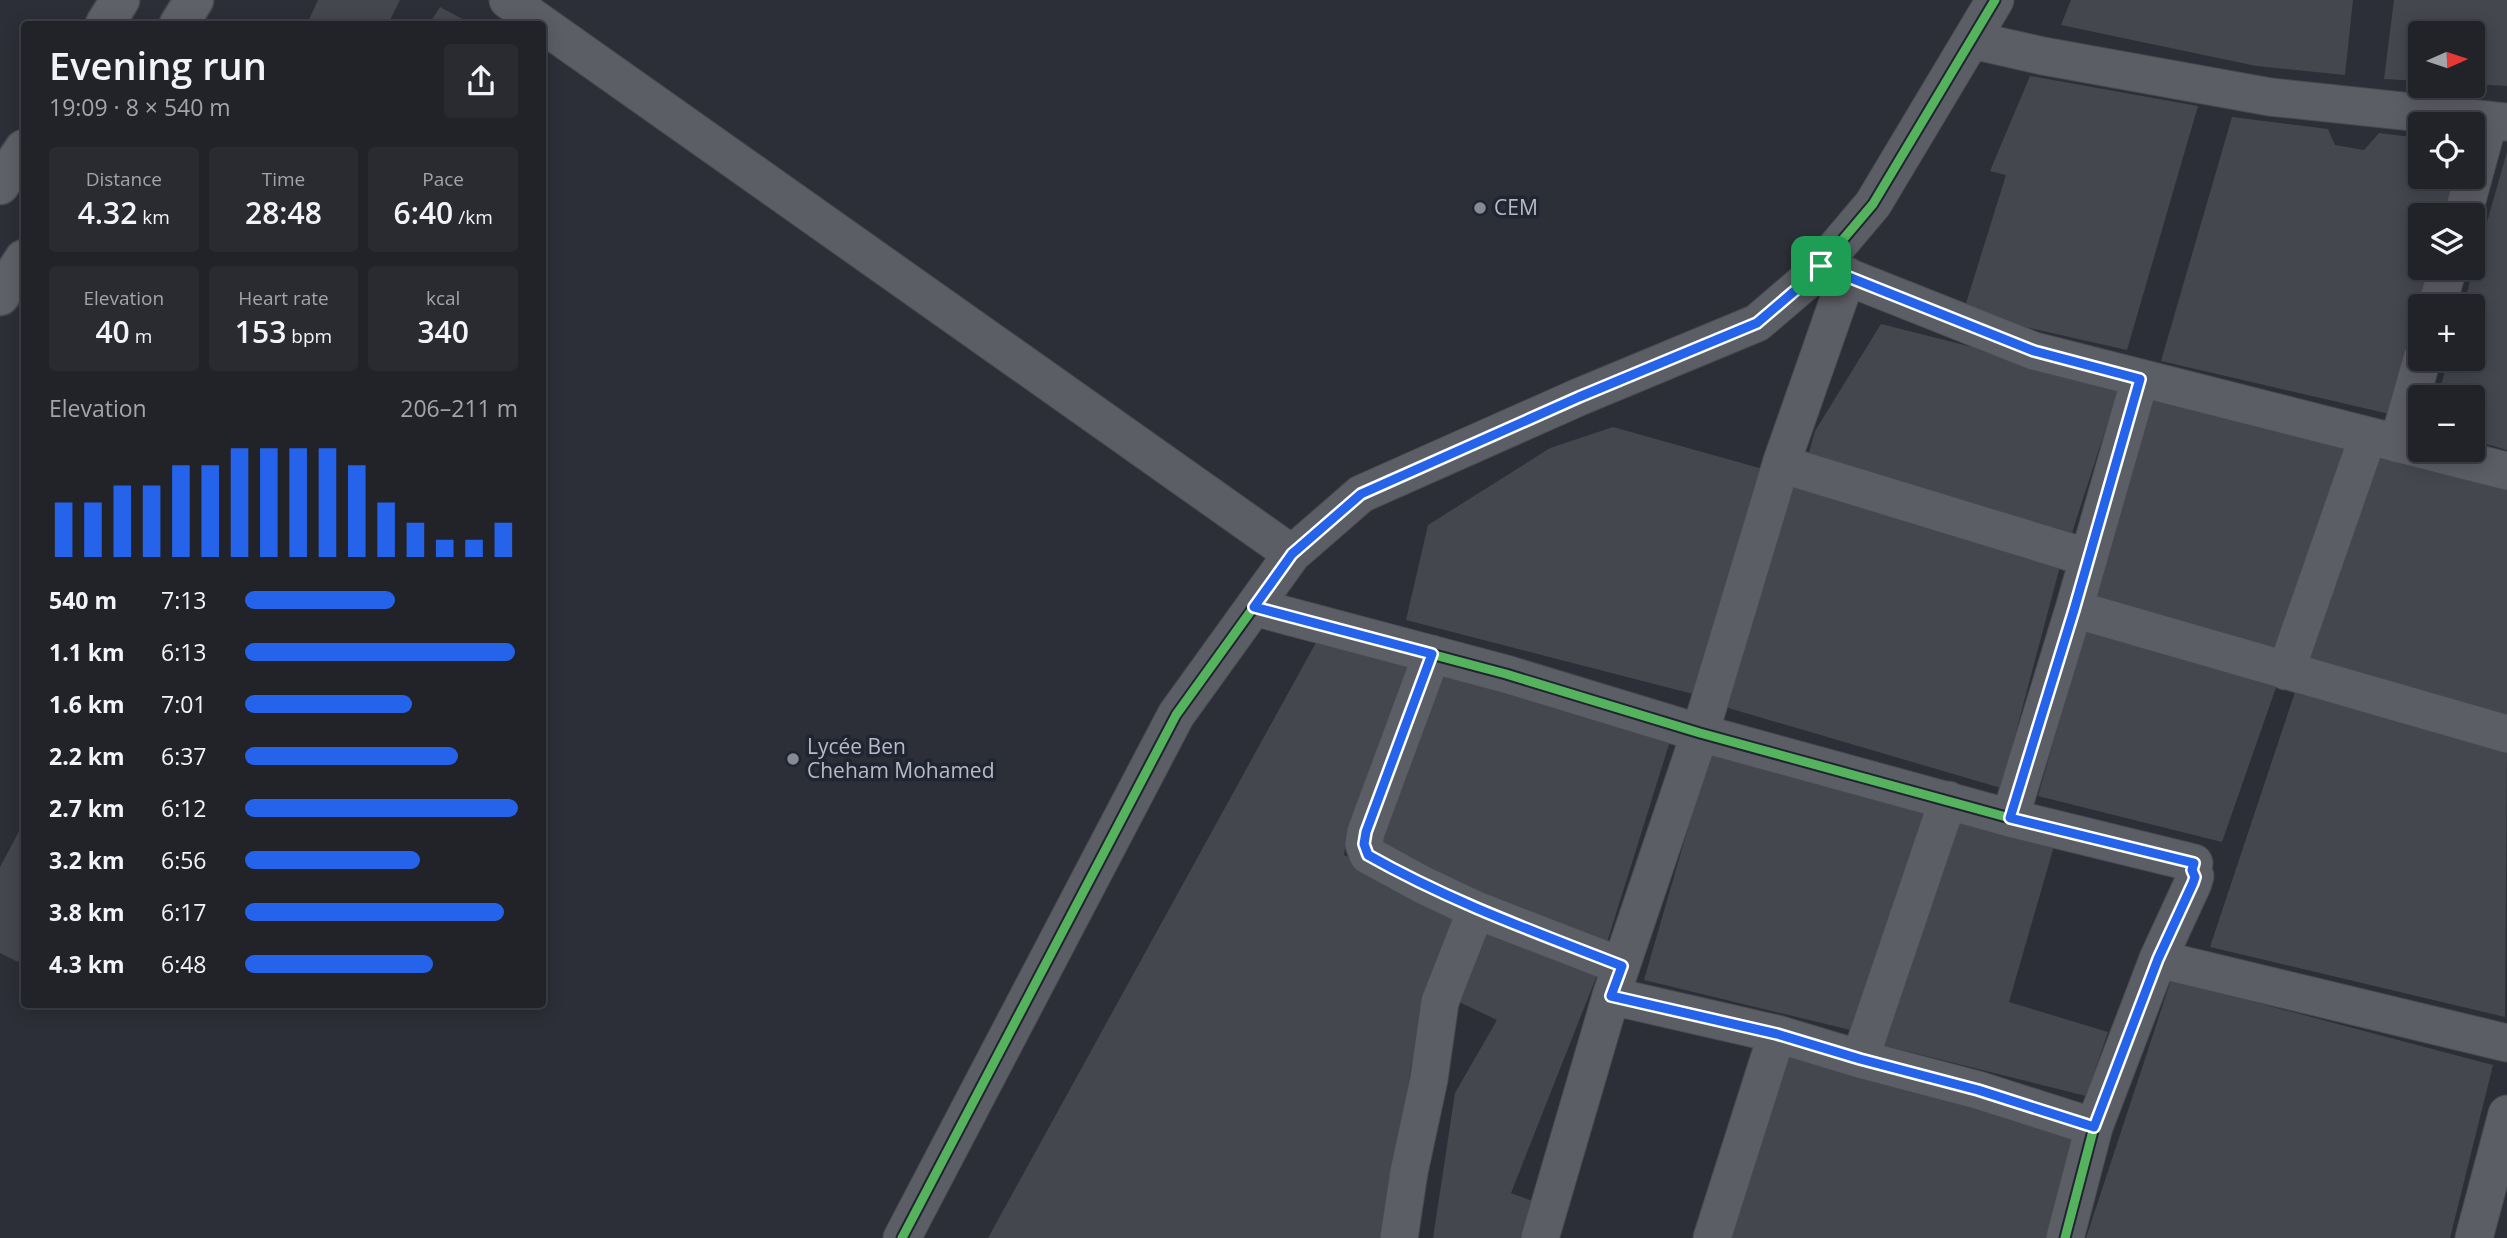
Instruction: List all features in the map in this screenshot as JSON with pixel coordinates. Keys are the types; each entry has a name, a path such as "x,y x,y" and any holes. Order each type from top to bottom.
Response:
{"main road":[{"path":"107,21 120,0"},
{"path":"181,21 194,0"},
{"path":"0,185 21,154"},
{"path":"0,296 21,264"}],"street":[{"path":"508,0 538,21"},
{"path":"1540,1238 1616,981 1700,733 1782,464 1834,271 1995,0"},
{"path":"546,27 1292,554"},
{"path":"1972,40 2043,56 2270,97 2498,121 2467,203"},
{"path":"902,1238 1176,715 1292,554 1361,494 1579,397 1757,323 1812,276 1834,271 2034,351 2507,471"},
{"path":"2286,671 2383,440 2416,371"},
{"path":"2010,818 2074,610 2140,379"},
{"path":"1782,464 2089,558"},
{"path":"1254,607 1506,674 1700,733 2010,818 2194,863 2193,883 2158,959 2094,1127 2065,1238"},
{"path":"2074,610 2507,734"},
{"path":"1432,654 1366,832 1364,844 1368,855 1616,981 1777,1034 1978,1090 2094,1127"},
{"path":"1860,1059 1948,800"},
{"path":"1399,1238 1409,1172 1429,1079 1440,1002 1476,910"},
{"path":"2158,959 2507,1044"},
{"path":"1712,1238 1777,1034"},
{"path":"2474,1238 2507,1114"}],"building":[{"path":"318,0 400,0 390,21 308,21"},
{"path":"2071,0 2353,0 2345,75 2256,66 2061,25"},
{"path":"2394,0 2507,0 2507,86 2485,85 2485,21 2408,21 2408,80 2384,79"},
{"path":"440,7 466,21 431,21"},
{"path":"2030,76 2198,106 2127,350 1963,313 2006,175 1990,171"},
{"path":"2232,117 2328,129 2335,145 2364,150 2379,133 2408,137 2408,189 2459,189 2454,203 2408,203 2408,280 2431,280 2425,294 2408,294 2408,365 2394,415 2161,361"},
{"path":"2507,152 2507,450 2485,444 2485,385 2441,385 2445,371 2485,371 2485,294 2466,294 2470,280 2485,280 2485,229"},
{"path":"1881,324 2120,384 2071,536 1808,456 1815,431"},
{"path":"2151,395 2348,447 2279,654 2087,597"},
{"path":"1613,427 1763,469 1697,695 1406,620 1428,525 1550,448"},
{"path":"2374,452 2507,489 2507,719 2297,664"},
{"path":"1787,483 2062,559 2001,788 1725,707"},
{"path":"2088,623 2279,679 2222,842 2038,796"},
{"path":"1319,637 1412,665 1348,827 1344,855 1471,910 1417,1031 1383,1238 988,1238"},
{"path":"1434,668 1671,738 1604,952 1373,848"},
{"path":"2297,686 2507,746 2505,1017 2210,947"},
{"path":"1711,749 1935,813 1863,1033 1644,980"},
{"path":"1952,815 2056,839 2009,1002 2108,1032 2086,1096 1878,1044"},
{"path":"21,828 21,956 18,962 0,953 0,867"},
{"path":"1491,919 1601,965 1511,1193 1546,1206 1535,1238 1433,1238 1455,1093 1497,1020 1459,1002"},
{"path":"2171,980 2493,1065 2450,1238 2086,1238"},
{"path":"1792,1050 2083,1135 2054,1238 1729,1238"}],"cycle path":[{"path":"902,1238 1176,715 1292,554 1361,494 1579,397 1757,323 1812,276 1873,204 1995,0"},
{"path":"1254,607 1506,674 1700,733 2010,818 2194,863 2193,883 2158,959 2094,1127 2065,1238"}],"place":[{"name":"CEM","path":"1480,208"},
{"name":"Lycée Ben Cheham Mohamed","path":"793,759"}],"route":[{"path":"1821,266 2034,351 2140,379 2074,610 2010,818 2194,863 2193,883 2158,959 2094,1127 1978,1090 1777,1034 1611,996 1622,966 1476,910 1368,855 1364,844 1366,832 1432,654 1254,607 1292,554 1361,494 1579,397 1757,323 1821,266"}]}
